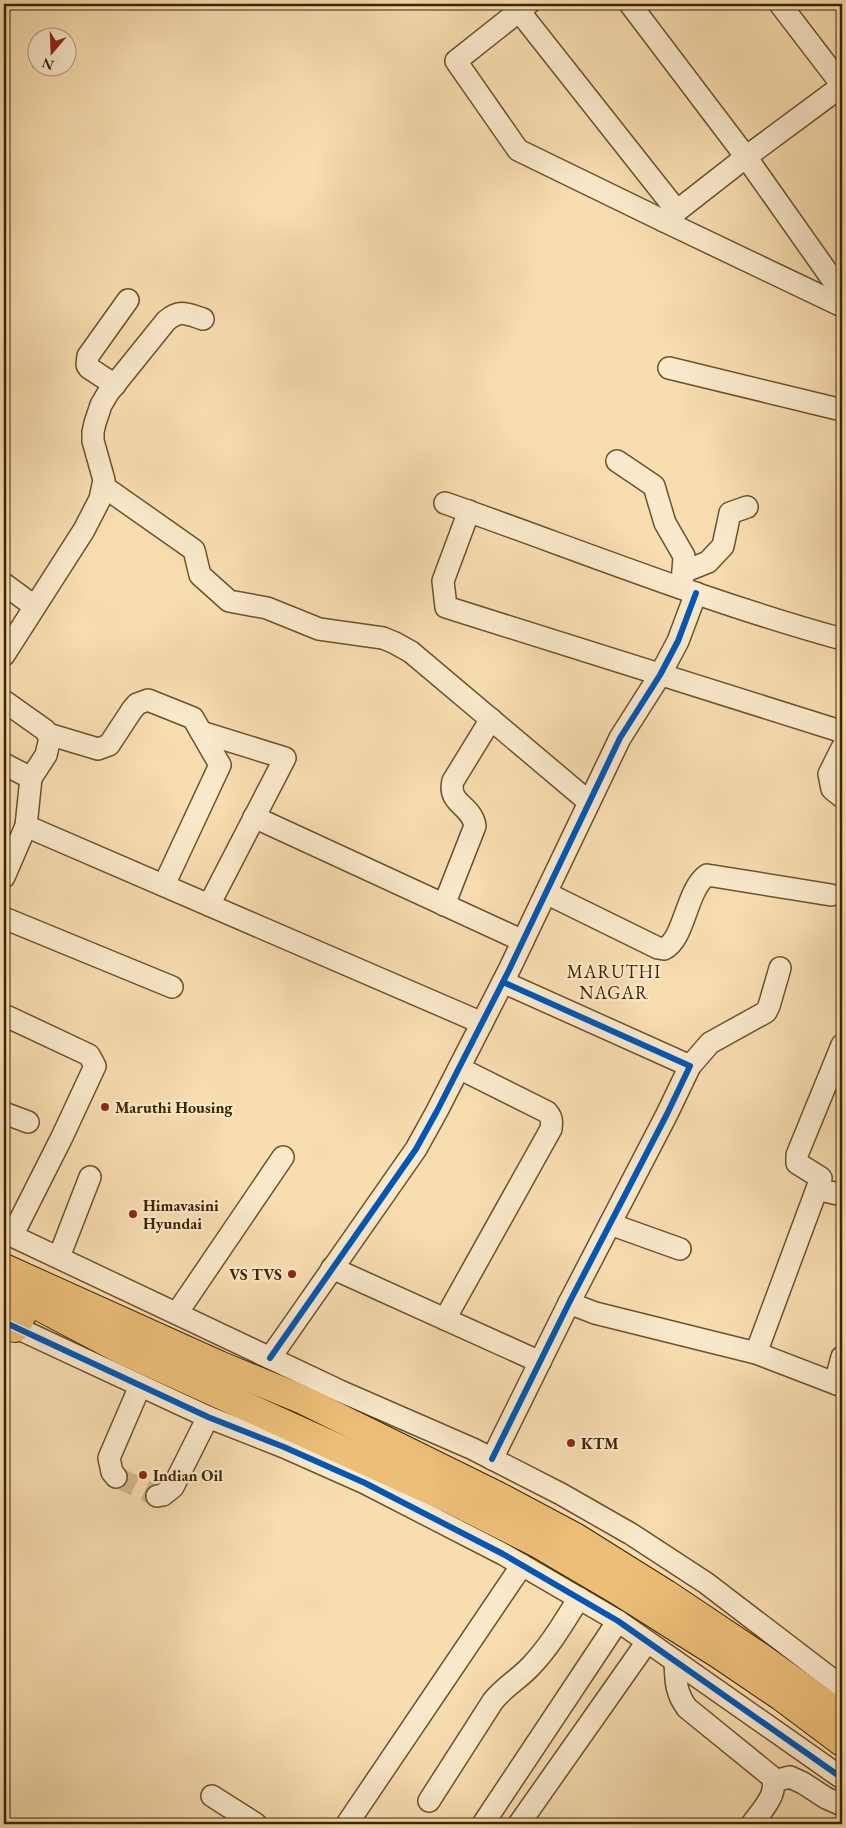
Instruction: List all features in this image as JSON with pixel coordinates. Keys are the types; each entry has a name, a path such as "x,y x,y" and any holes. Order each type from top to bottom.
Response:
{"highway":[{"path":"4,1268 219,1365 301,1399 507,1500 575,1537 666,1594 763,1659 842,1716"},
{"path":"4,1290 124,1351 452,1500 537,1543 617,1590 720,1655 782,1697 842,1742"},
{"path":"10,1325 29,1302"}],"street":[{"path":"630,4 746,157 842,293"},
{"path":"670,216 842,86 780,4"},
{"path":"670,216 523,7 456,61 518,150 670,216 842,306"},
{"path":"115,385 89,368 87,361 88,356 128,300"},
{"path":"4,655 84,530 100,499 104,480 93,441 95,422 101,405 166,321 174,314 180,312 203,319"},
{"path":"669,368 842,410"},
{"path":"270,1358 416,1149 523,942 620,738 660,675 678,641 687,584 684,556 665,523 654,486 617,460"},
{"path":"104,486 194,550 200,576 229,601 267,608 319,629 384,638 411,652 589,802"},
{"path":"445,502 687,584 805,629 842,639"},
{"path":"687,584 723,546 730,512 746,507"},
{"path":"468,511 443,581 446,607 840,731 842,734"},
{"path":"4,584 34,606"},
{"path":"48,734 104,748 137,704 148,700 194,718 220,765 164,885"},
{"path":"4,701 45,730 50,738 50,746 46,755 31,778 26,826 4,877"},
{"path":"444,905 474,826 471,815 453,796 451,791 453,781 491,720"},
{"path":"201,732 285,758 209,905"},
{"path":"842,748 829,774 832,789 842,797"},
{"path":"4,764 31,778"},
{"path":"254,818 523,942"},
{"path":"26,826 482,1023"},
{"path":"546,893 658,948 664,949 674,941 697,886 706,875 831,895"},
{"path":"4,918 172,987"},
{"path":"492,1459 690,1066 710,1043 766,1012 780,968"},
{"path":"503,982 690,1066"},
{"path":"4,1015 89,1055 95,1066 62,1137 8,1234 270,1358 492,1459 561,1494 631,1534 706,1583 840,1680"},
{"path":"756,1353 835,1190 821,1178 797,1163 797,1155 842,1045"},
{"path":"445,1319 551,1129 552,1122 547,1112 459,1068"},
{"path":"4,1113 28,1122"},
{"path":"177,1313 283,1157"},
{"path":"58,1257 90,1177"},
{"path":"610,1224 680,1248"},
{"path":"332,1268 540,1362"},
{"path":"569,1303 595,1313 756,1353 839,1385 842,1357"},
{"path":"10,1325 208,1417 284,1447 365,1483 522,1565 618,1621 842,1778"},
{"path":"116,1477 112,1472 109,1458 140,1386"},
{"path":"157,1496 164,1495 173,1487 208,1417"},
{"path":"347,1824 522,1565"},
{"path":"429,1801 493,1701 500,1692 529,1668 547,1648 579,1598"},
{"path":"483,1824 618,1621"},
{"path":"519,1824 647,1642"},
{"path":"675,1661 676,1686 679,1699 687,1708 772,1777 774,1781 772,1795 752,1824"},
{"path":"774,1781 790,1777 826,1798 842,1804"},
{"path":"212,1796 256,1824"}],"tunnel":[{"path":"116,1477 157,1496"}],"cycle path":[{"path":"270,1358 416,1149 509,970 620,738 660,675 678,641 696,593"},
{"path":"492,1459 690,1066 503,982"},
{"path":"4,1322 208,1417 284,1447 365,1483 503,1554 618,1621 842,1778"}],"place":[{"name":"Maruthi Housing","path":"105,1107"},
{"name":"Himavasini Hyundai","path":"133,1214"},
{"name":"VS TVS","path":"292,1274"},
{"name":"KTM","path":"571,1443"},
{"name":"Indian Oil","path":"143,1475"}],"district":[{"name":"MARUTHI NAGAR","path":"614,982"}]}
